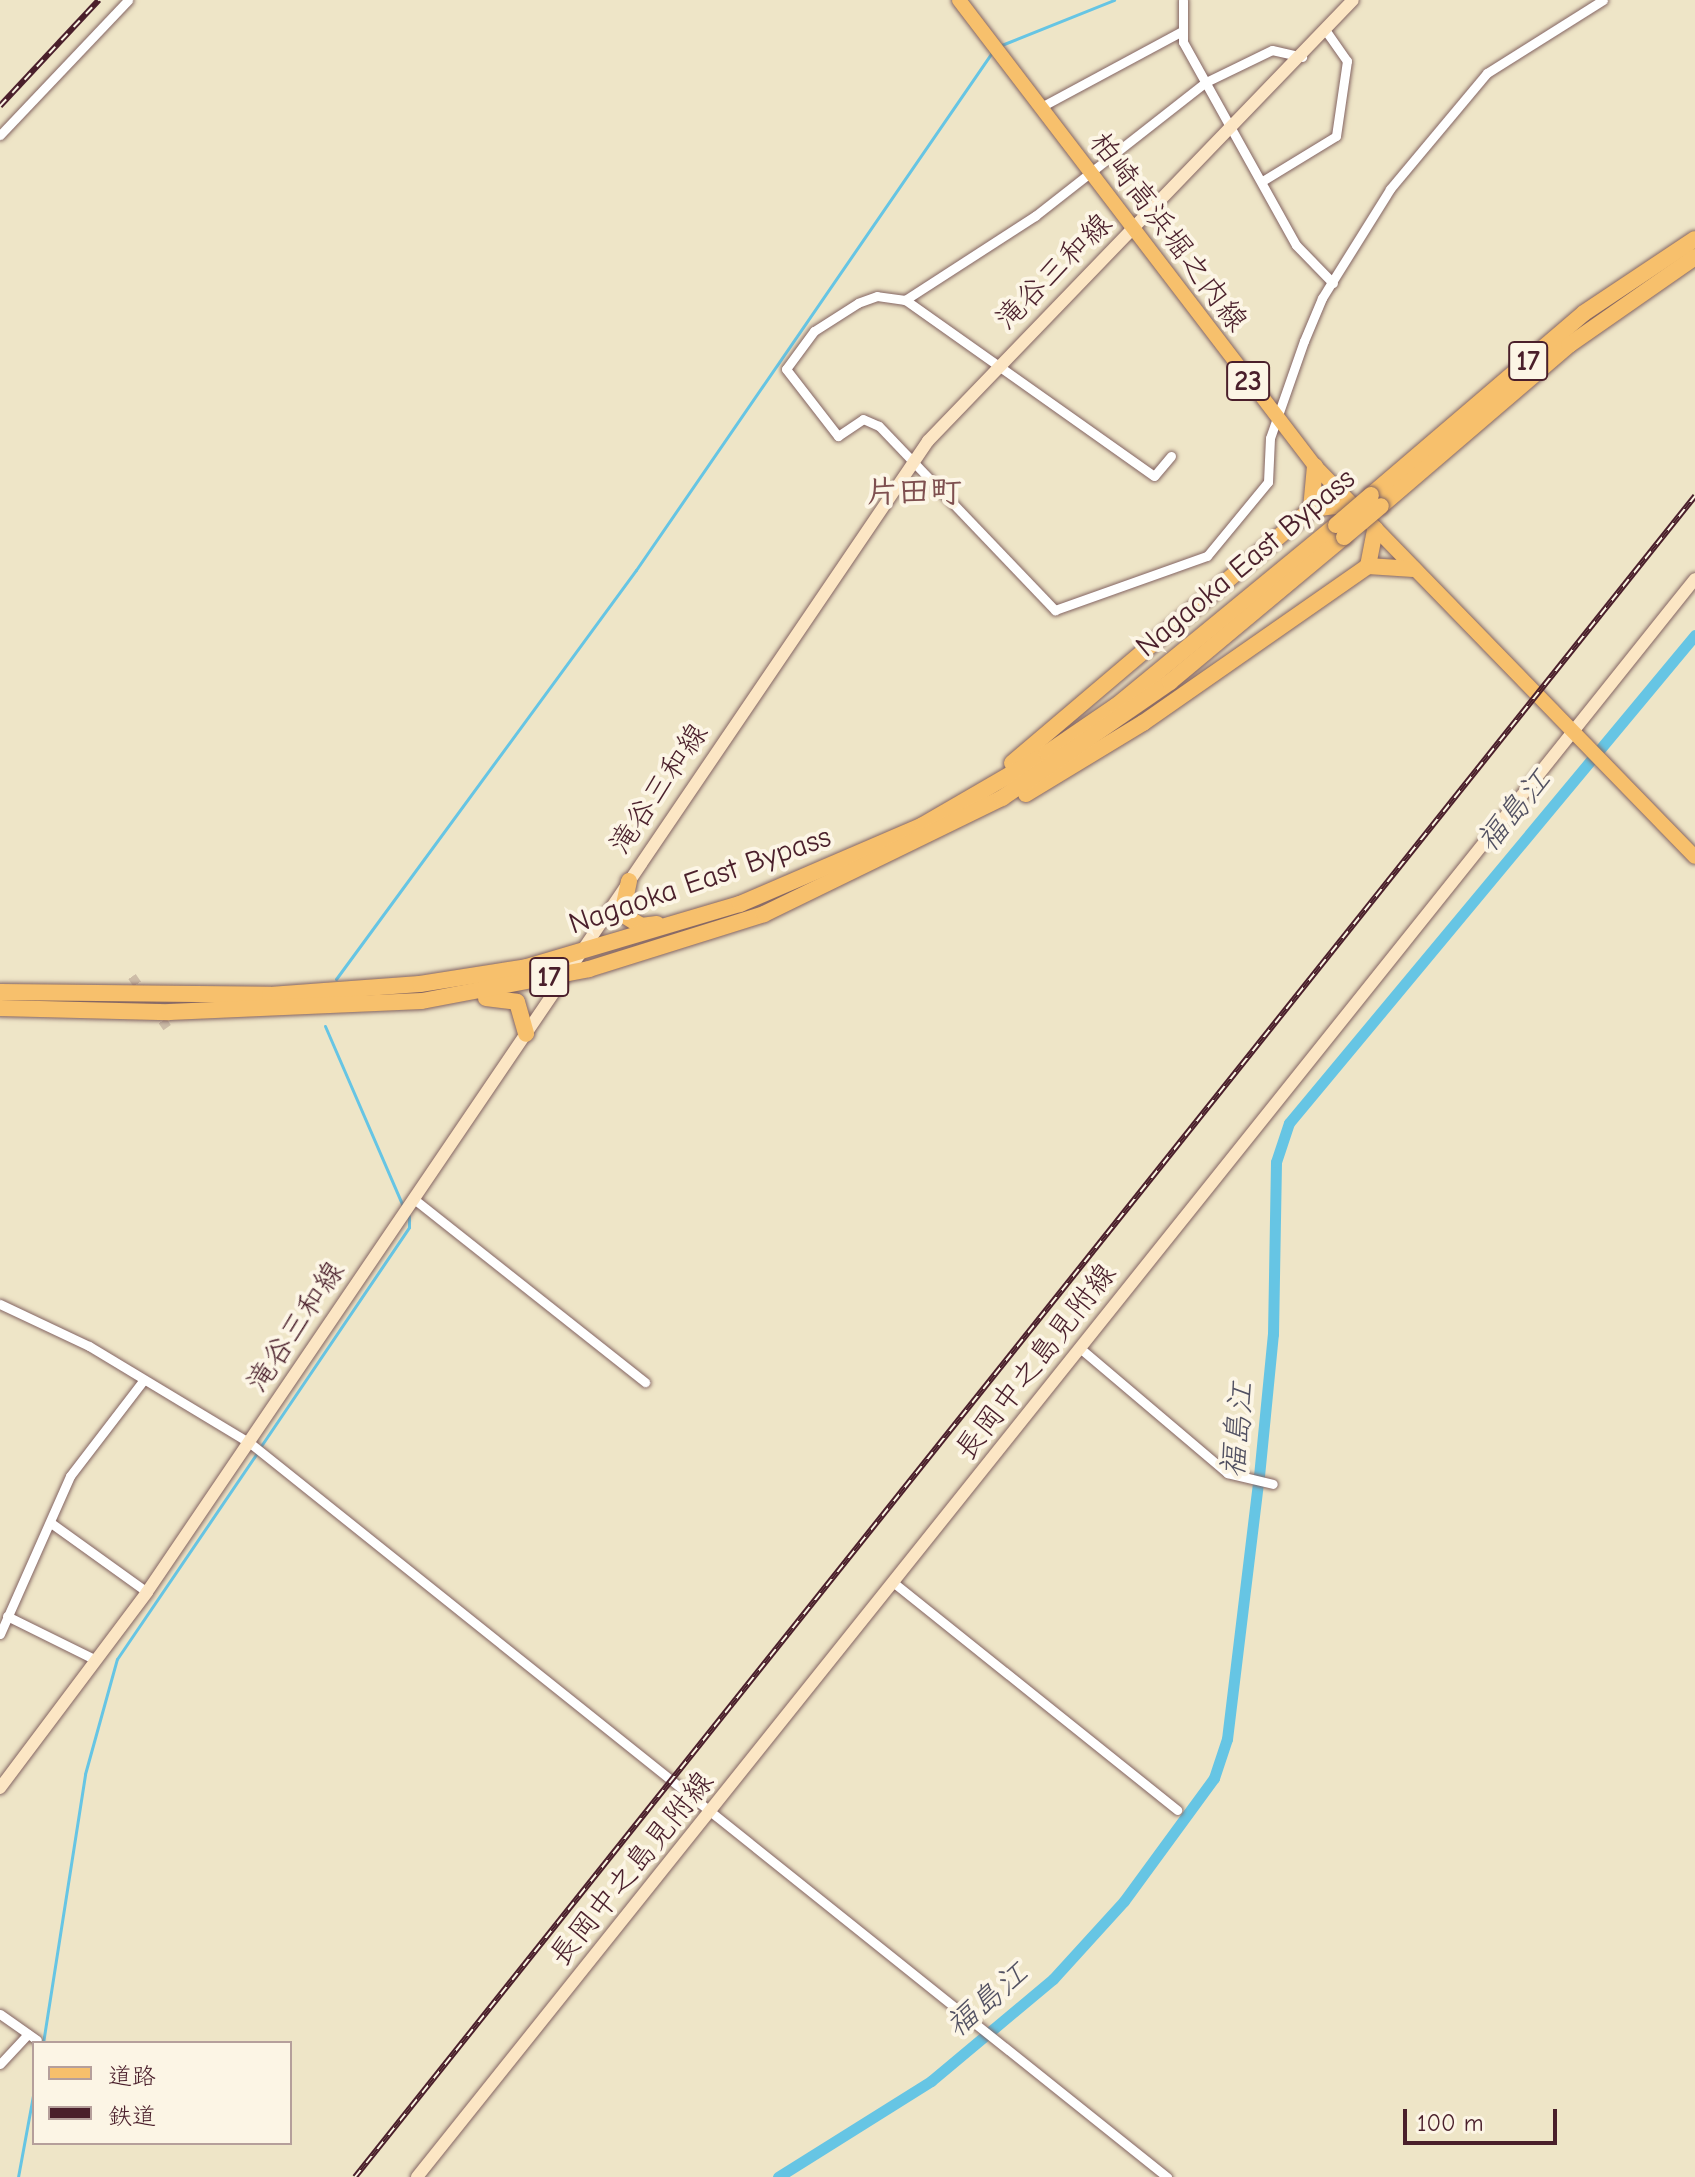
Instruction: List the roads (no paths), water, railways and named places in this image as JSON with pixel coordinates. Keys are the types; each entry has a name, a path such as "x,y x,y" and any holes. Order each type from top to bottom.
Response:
{"highway":[{"name":"Nagaoka East Bypass","path":"0,1008 169,1012 383,1005 566,974 764,914 914,845 1051,758 1288,577 1584,313 1695,239"},
{"name":"Nagaoka East Bypass","path":"1376,500 1569,345 1695,257"},
{"path":"1311,509 1315,466"},
{"path":"1051,758 1149,652 1311,509 1350,504"},
{"path":"1368,566 1375,529"},
{"path":"1051,758 1316,601 1368,566 1413,569"},
{"name":"Nagaoka East Bypass","path":"0,992 270,995 459,979 580,953 802,882 923,825 1051,758"},
{"path":"629,881 622,914 652,925 923,825"},
{"path":"169,1012 366,1012 503,996 522,1008 526,1034"}],"main road":[{"name":"柏崎高浜堀之内線","path":"959,0 1315,466 1572,733"},
{"name":"滝谷三和線","path":"0,1788 147,1592 250,1443 915,461 993,368 1233,130 1327,32 1353,0"},
{"name":"長岡中之島見附線","path":"417,2177 1695,579"},
{"name":"23","path":"1572,733 1695,857"}],"street":[{"path":"0,135 128,0"},
{"path":"1183,0 1180,32 1206,82 1264,180 1296,245 1333,283"},
{"path":"1171,456 1154,476 993,368 905,300 866,298 814,331 786,369 838,436 869,419 915,461 1055,610 1218,548 1268,482 1276,418 1333,283 1368,222 1453,106 1511,55 1603,0"},
{"path":"1041,107 1180,32"},
{"path":"1264,180 1336,136 1347,61 1327,32"},
{"path":"905,300 1090,172 1206,82 1272,50 1302,57"},
{"path":"414,1199 645,1382"},
{"path":"0,1304 250,1443 1167,2177"},
{"path":"1081,1349 1227,1473 1250,1483 1270,1484"},
{"path":"0,1634 96,1435 143,1381"},
{"path":"51,1523 147,1592"},
{"path":"894,1583 1177,1810"},
{"path":"7,1616 96,1660"},
{"path":"0,2014 32,2037 0,2064"}],"waterway":[{"path":"999,46 1114,0"},
{"path":"336,979 636,570 993,51"},
{"name":"福島江","path":"778,2177 931,2081 1053,1979 1124,1901 1214,1778 1227,1739 1259,1476 1273,1334 1276,1162 1289,1123 1695,635"},
{"path":"325,1026 403,1206"},
{"path":"261,1446 409,1227 409,1216"},
{"path":"43,2041 85,1774 117,1659 257,1453"},
{"path":"18,2177 32,2101"}],"tunnel":[{"path":"132,976 167,1027"}],"railway":[{"path":"0,106 99,0"},
{"path":"355,2177 1695,496"}],"district":[{"name":"片田町","path":"914,492"}]}
